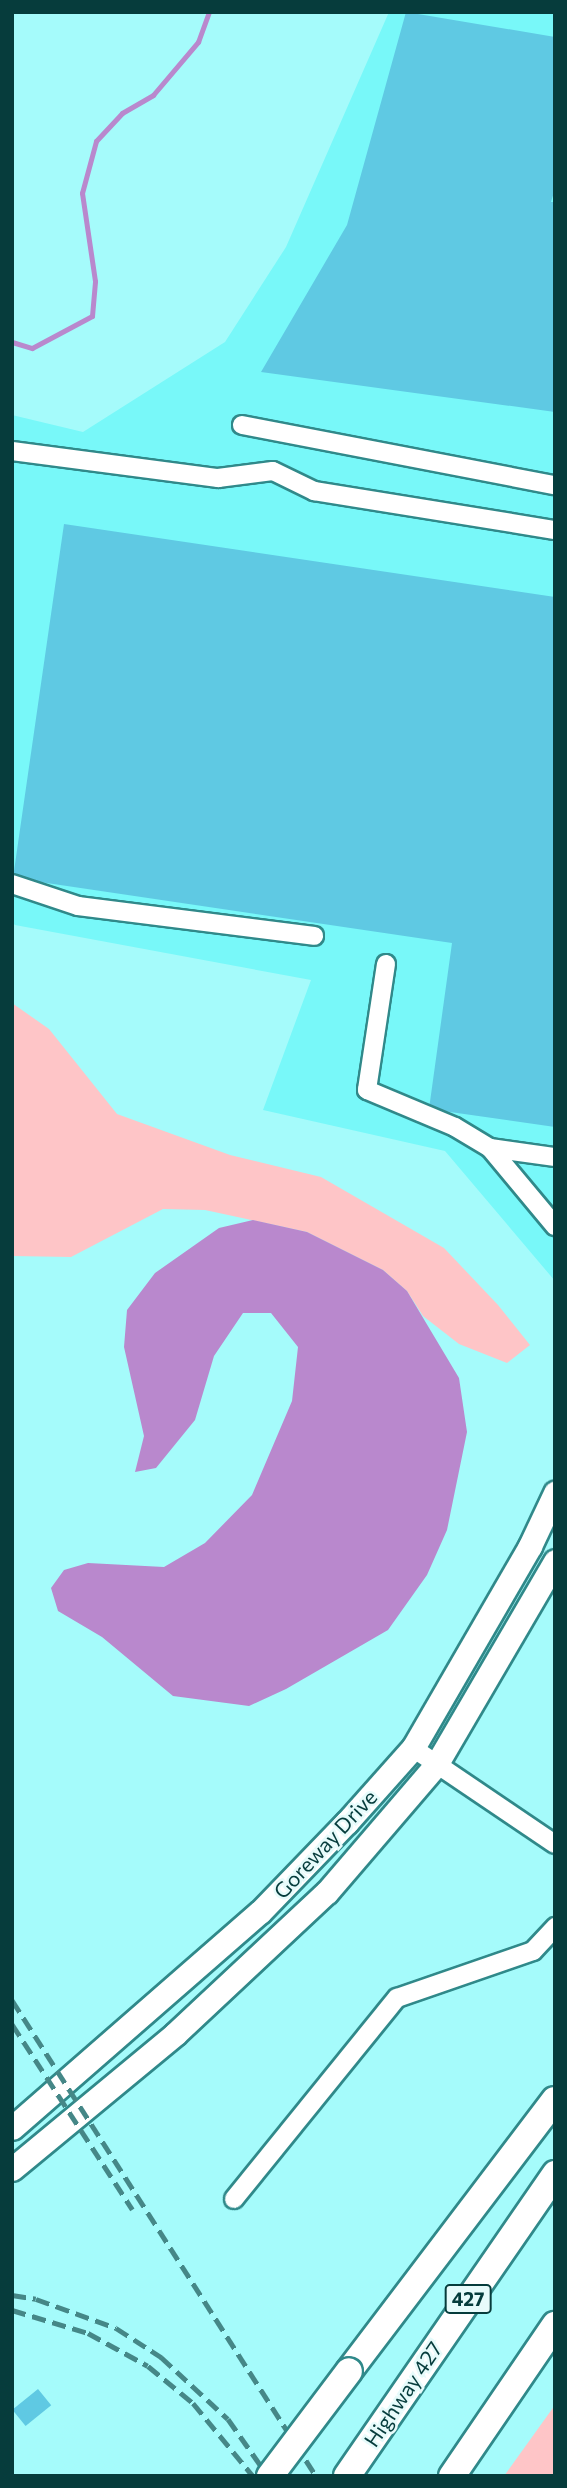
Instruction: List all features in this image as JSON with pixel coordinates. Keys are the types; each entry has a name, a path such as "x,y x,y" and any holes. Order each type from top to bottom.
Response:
{"highway":[{"path":"270,2476 555,2100"},
{"name":"Highway 427","path":"347,2476 555,2174"},
{"path":"452,2476 555,2325"}],"main road":[{"name":"Goreway Drive","path":"12,2128 260,1912 347,1822 413,1748 530,1546 555,1493"},
{"name":"Goreway Drive","path":"12,2169 175,2034 327,1892 436,1765 555,1561"}],"street":[{"path":"242,425 555,485"},
{"path":"12,451 218,478 273,471 314,491 555,530"},
{"path":"12,884 78,906 314,936"},
{"path":"386,964 367,1090 455,1127 490,1148 555,1226"},
{"path":"490,1148 555,1157"},
{"path":"413,1748 555,1844"},
{"path":"234,2199 397,1998 533,1951 555,1927"}],"shaded area":[{"path":"389,12 555,12 555,1281 445,1151 263,1110 311,980 15,925 12,922 12,415 83,432 225,342 286,247"},
{"path":"12,1003 49,1029 117,1114 230,1155 321,1177 444,1248 498,1305 530,1345 507,1363 459,1344 423,1316 407,1291 383,1270 307,1232 205,1210 163,1209 71,1257 12,1256"},
{"path":"253,1220 307,1232 383,1270 407,1291 459,1378 467,1432 447,1530 427,1575 388,1630 286,1689 249,1706 173,1696 102,1637 58,1611 51,1588 64,1570 88,1563 164,1567 205,1543 252,1495 292,1401 298,1347 271,1313 243,1313 214,1356 195,1420 156,1468 135,1472 144,1436 124,1347 127,1310 155,1273 219,1228"},
{"path":"555,2405 555,2476 504,2476"}],"building":[{"path":"406,12 555,37 555,189 551,202 555,202 555,412 261,372 347,225"},
{"path":"64,524 555,597 555,1127 429,1109 452,943 13,878"},
{"path":"38,2389 51,2405 26,2426 12,2410"}],"waterway":[{"path":"12,342 32,348 92,316 95,281 82,193 96,141 122,113 153,95 198,42 209,12"}],"railway":[{"path":"12,2000 316,2476"},
{"path":"12,2024 132,2209"},
{"path":"12,2295 36,2299 116,2328 161,2357 228,2419 268,2476"},
{"path":"12,2310 88,2333 148,2366 193,2403 253,2476"}]}
